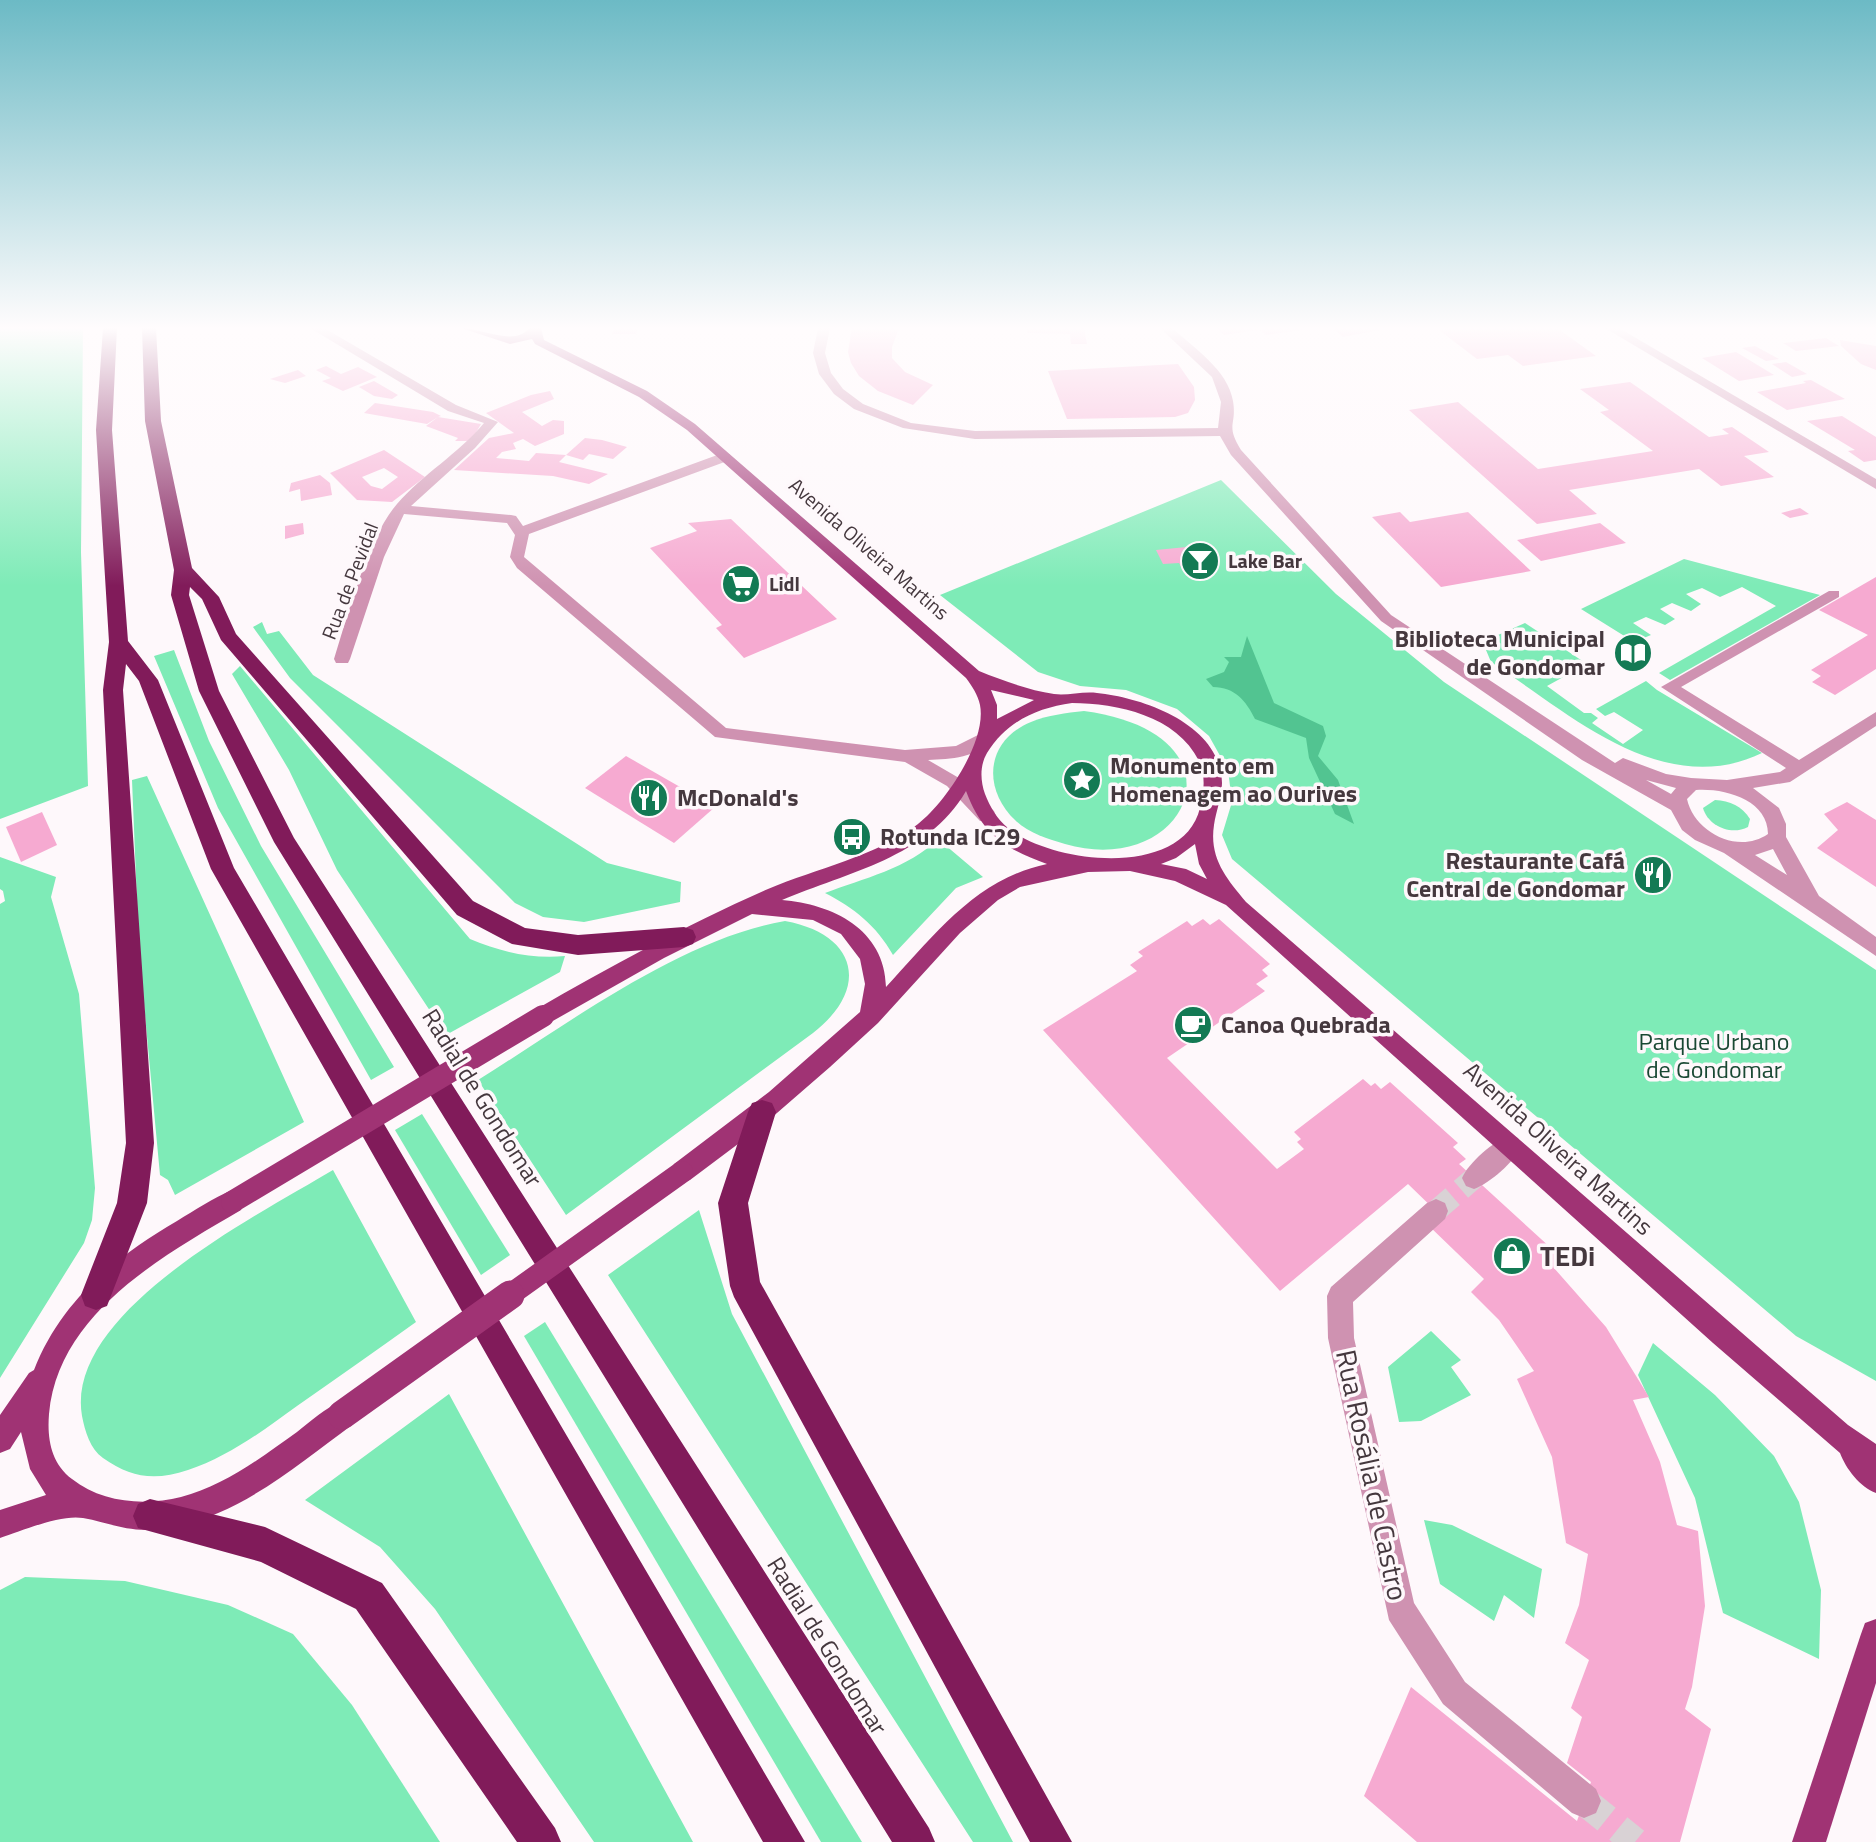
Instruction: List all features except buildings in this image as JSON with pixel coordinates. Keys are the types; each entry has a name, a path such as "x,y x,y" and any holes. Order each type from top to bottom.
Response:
{"highway":[{"path":"96,1295 132,1203 140,1143 113,690 119,642 105,414"},
{"name":"Radial de Gondomar","path":"153,414 183,570 180,595 209,691 285,842 915,1842"},
{"path":"183,570 210,597 228,636 465,908 521,937 578,945 684,937"},
{"path":"119,642 148,680 223,869 785,1842"},
{"path":"762,1112 733,1203 745,1286 1052,1842"},
{"path":"150,1516 265,1545 369,1596 541,1842"}],"main road":[{"name":"Avenida Oliveira Martins","path":"672,414 721,453 972,674 985,693 991,716 984,739"},
{"name":"Avenida Oliveira Martins","path":"972,674 1000,688 1032,696 1065,698"},
{"path":"0,1439 45,1372 60,1343 96,1295 122,1273 232,1202 543,1016 684,937 748,907 888,850 923,830 950,807 984,739 1005,719 1033,705 1065,698 1100,698 1135,706 1166,719 1192,739 1209,763 1215,789 1209,815 1192,839 1172,851 1125,866 1054,870 1015,881 991,895 961,918 870,1017 762,1112 294,1451 209,1501 150,1516 120,1516 81,1503 61,1489 46,1471 36,1447 35,1421 45,1372"},
{"path":"973,763 974,789 987,816 1011,839 1045,857 1084,866"},
{"name":"Avenida Oliveira Martins","path":"1209,815 1203,837 1206,858 1215,876 1239,907 1838,1435 1876,1479"},
{"name":"Avenida Oliveira Martins","path":"1125,866 1179,874 1239,907"},
{"path":"748,907 781,906 817,912 844,925 867,946 875,982 870,1017"},
{"name":"Avenida Oliveira Martins","path":"1838,1435 1876,1460"},
{"path":"0,1524 41,1510 81,1503"},
{"path":"1809,1842 1876,1634"}],"street":[{"name":"Rua de Pevidal","path":"342,659 383,545 400,509 478,439 492,422 469,414"},
{"path":"873,414 891,422 955,435 1224,432"},
{"path":"1226,414 1224,432 1236,452 1386,618 1404,625 1620,763 1664,780 1729,785 1792,773 1876,718"},
{"path":"1756,414 1876,485"},
{"path":"400,509 496,517 517,527 721,453"},
{"path":"517,527 517,557 522,565 721,733 905,756 959,752 984,739"},
{"path":"1792,773 1669,687 1834,594"},
{"path":"1404,625 1588,756 1677,805 1688,824 1817,904 1876,948"},
{"path":"905,756 926,765 960,788 987,816"},
{"path":"1771,811 1792,773"},
{"path":"1677,805 1678,797 1691,784"},
{"path":"1729,785 1760,801 1771,811 1777,820 1777,837 1791,866 1817,904"},
{"path":"1727,846 1759,849 1771,844 1777,837"},
{"path":"1474,1178 1510,1146"},
{"name":"Rua Rosália de Castro","path":"1436,1211 1340,1296 1341,1338 1400,1609 1454,1693 1584,1801"}],"green space":[{"path":"0,414 82,414 81,552 88,786 0,819"},
{"name":"Parque Urbano de Gondomar","path":"1221,480 1336,594 1444,682 1876,970 1876,1381 1796,1336 1232,859 1222,835 1232,802 1228,770 1209,736 1177,709 1126,690 1080,686 1038,672 940,595"},
{"path":"1684,559 1820,595 1670,680 1659,673 1776,606 1742,587 1720,597 1702,588 1686,594 1701,604 1691,611 1672,603 1660,609 1675,619 1665,625 1646,617 1633,623 1651,635 1634,642 1581,609"},
{"path":"262,622 267,634 279,631 313,675 607,863 681,882 680,902 584,922 543,917 515,903 290,678 253,627"},
{"path":"1525,623 1587,664 1547,686 1584,713 1598,718 1592,723 1623,744 1643,730 1614,712 1605,716 1596,709 1646,681 1762,753 1725,765 1689,766 1653,759 1619,745 1585,726 1491,662 1486,650 1489,639"},
{"path":"174,650 209,741 261,846 394,1067 371,1080 218,808 154,656"},
{"path":"240,666 470,939 516,954 565,956 560,972 446,1035 337,870 289,770 232,674"},
{"path":"1084,711 1137,725 1170,747 1185,773 1184,800 1170,824 1144,842 1108,850 1052,840 1016,821 998,795 994,767 1004,741 1031,722"},
{"path":"147,776 304,1122 175,1195 168,1180 160,1175 139,951 132,780"},
{"path":"1715,800 1731,803 1743,811 1750,819 1748,827 1728,830 1710,820 1703,808"},
{"path":"938,839 983,877 956,888 893,955 864,918 825,893 899,865"},
{"path":"0,857 56,877 51,897 79,994 95,1188 92,1220 84,1243 0,1378 0,904 5,901 0,889"},
{"path":"785,921 809,928 828,938 841,950 848,965 849,981 843,998 831,1016 813,1033 566,1215 478,1080 665,964 745,931"},
{"path":"422,1114 510,1255 481,1275 395,1130"},
{"path":"333,1170 416,1322 259,1433 203,1465 165,1476 144,1476 123,1470 98,1454 91,1445 82,1416 85,1377 103,1340 134,1304 173,1270 260,1212"},
{"path":"699,1210 732,1314 1013,1842 973,1842 608,1275"},
{"path":"545,1322 862,1842 821,1842 524,1336"},
{"path":"1431,1331 1461,1360 1451,1367 1471,1395 1421,1421 1399,1422 1388,1367"},
{"path":"1653,1343 1715,1395 1774,1456 1799,1502 1821,1590 1819,1659 1723,1613 1695,1498 1638,1375"},
{"path":"449,1394 693,1842 594,1842 435,1609 380,1547 305,1500"},
{"path":"1424,1520 1452,1525 1542,1569 1534,1618 1504,1595 1494,1621 1440,1584"},
{"path":"25,1577 125,1581 228,1605 293,1634 352,1705 440,1842 0,1842 0,1590"}],"shaded area":[{"path":"1247,636 1274,703 1323,726 1326,736 1318,756 1338,780 1354,824 1335,814 1309,758 1306,738 1255,719 1239,696 1228,689 1213,687 1206,679 1224,672 1229,662 1224,657 1241,657"}],"tunnel":[{"path":"1436,1211 1474,1178"},
{"path":"1584,1801 1635,1842"}],"place":[{"name":"Lake Bar","path":"1200,561"},
{"name":"Lidl","path":"741,584"},
{"name":"Biblioteca Municipal de Gondomar","path":"1633,653"},
{"name":"Monumento em Homenagem ao Ourives","path":"1082,780"},
{"name":"McDonald's","path":"649,798"},
{"name":"Rotunda IC29","path":"852,837"},
{"name":"Restaurante Cafá Central de Gondomar","path":"1653,875"},
{"name":"Canoa Quebrada","path":"1193,1025"},
{"name":"TEDi","path":"1512,1256"}]}
